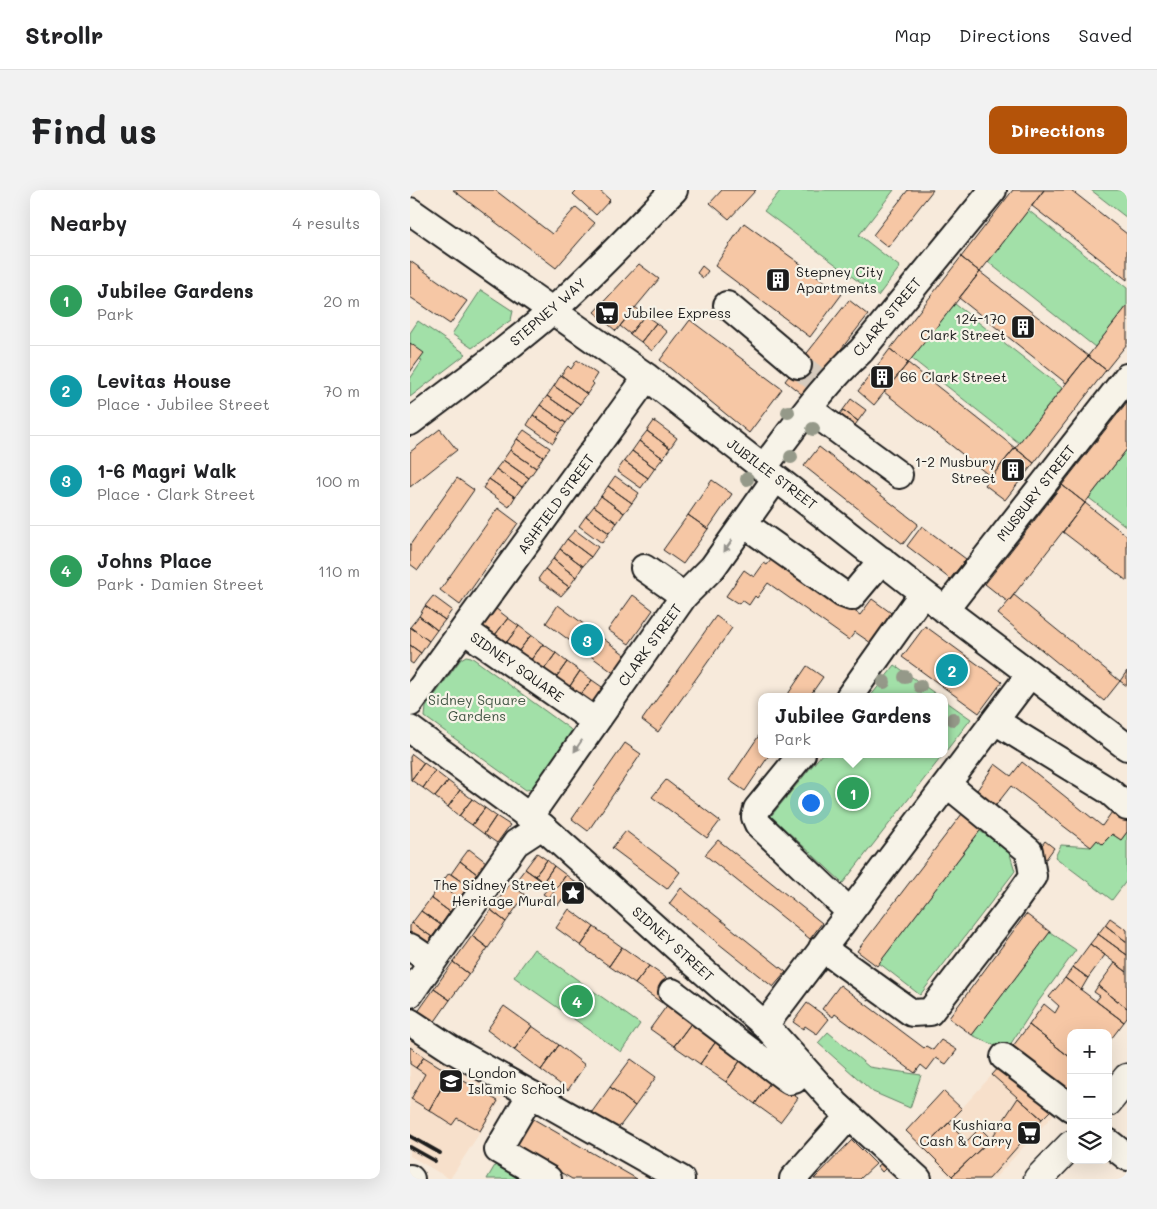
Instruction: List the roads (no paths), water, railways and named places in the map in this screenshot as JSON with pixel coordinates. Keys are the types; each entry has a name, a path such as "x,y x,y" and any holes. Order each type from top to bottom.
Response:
{"highway":[{"path":"1112,1097 1127,1078"},
{"path":"1038,1179 1067,1148"}],"street":[{"name":"STEPNEY WAY","path":"410,422 455,402 488,364 553,310 604,263 674,190"},
{"name":"CLARK STREET","path":"410,994 516,843 536,821 595,721 684,596 713,567 744,524 770,473 809,409 814,377 842,368 861,351 993,190"},
{"name":"JUBILEE STREET","path":"410,210 647,377 945,610 1126,744"},
{"path":"727,305 814,377"},
{"name":"ASHFIELD STREET","path":"464,630 647,377"},
{"name":"MUSBURY STREET","path":"945,610 989,539 1127,377"},
{"path":"809,409 899,475"},
{"path":"744,524 843,594 851,597 882,560"},
{"path":"644,568 684,596"},
{"path":"852,693 923,593"},
{"name":"SIDNEY SQUARE","path":"410,703 464,630 595,721"},
{"path":"760,1058 770,1031 822,948 1030,674"},
{"path":"994,720 1109,791 1127,807"},
{"name":"SIDNEY STREET","path":"410,729 536,821 770,1031 836,1104 918,1179"},
{"path":"799,758 757,809 755,817 758,824 850,912"},
{"path":"822,948 912,1013 930,1012 1011,907 1043,878 1029,851 947,784"},
{"path":"410,947 432,962"},
{"path":"672,992 790,1081 794,1080 802,1066"},
{"path":"410,1022 451,1049 682,1179"},
{"path":"1004,1057 1067,1105"},
{"path":"531,1094 498,1150 548,1179"},
{"path":"793,1179 849,1116"},
{"path":"1112,1145 1127,1156"}],"tunnel":[{"path":"798,365 817,380"}],"railway":[{"path":"410,1136 440,1153"},
{"path":"410,1147 435,1161"}],"place":[{"name":"Stepney City Apartments","path":"778,280"},
{"name":"Jubilee Express","path":"607,313"},
{"name":"124-170 Clark Street","path":"1023,327"},
{"name":"66 Clark Street","path":"882,377"},
{"name":"1-2 Musbury Street","path":"1013,470"},
{"name":"1-6 Magri Walk","path":"587,640"},
{"name":"Levitas House","path":"952,670"},
{"name":"Jubilee Gardens","path":"853,793"},
{"name":"The Sidney Street Heritage Mural","path":"573,893"},
{"name":"Johns Place","path":"577,1001"},
{"name":"London Islamic School","path":"451,1081"},
{"name":"Kushiara Cash & Carry","path":"1029,1133"}],"park label":[{"name":"Sidney Square Gardens","path":"477,708"}]}
